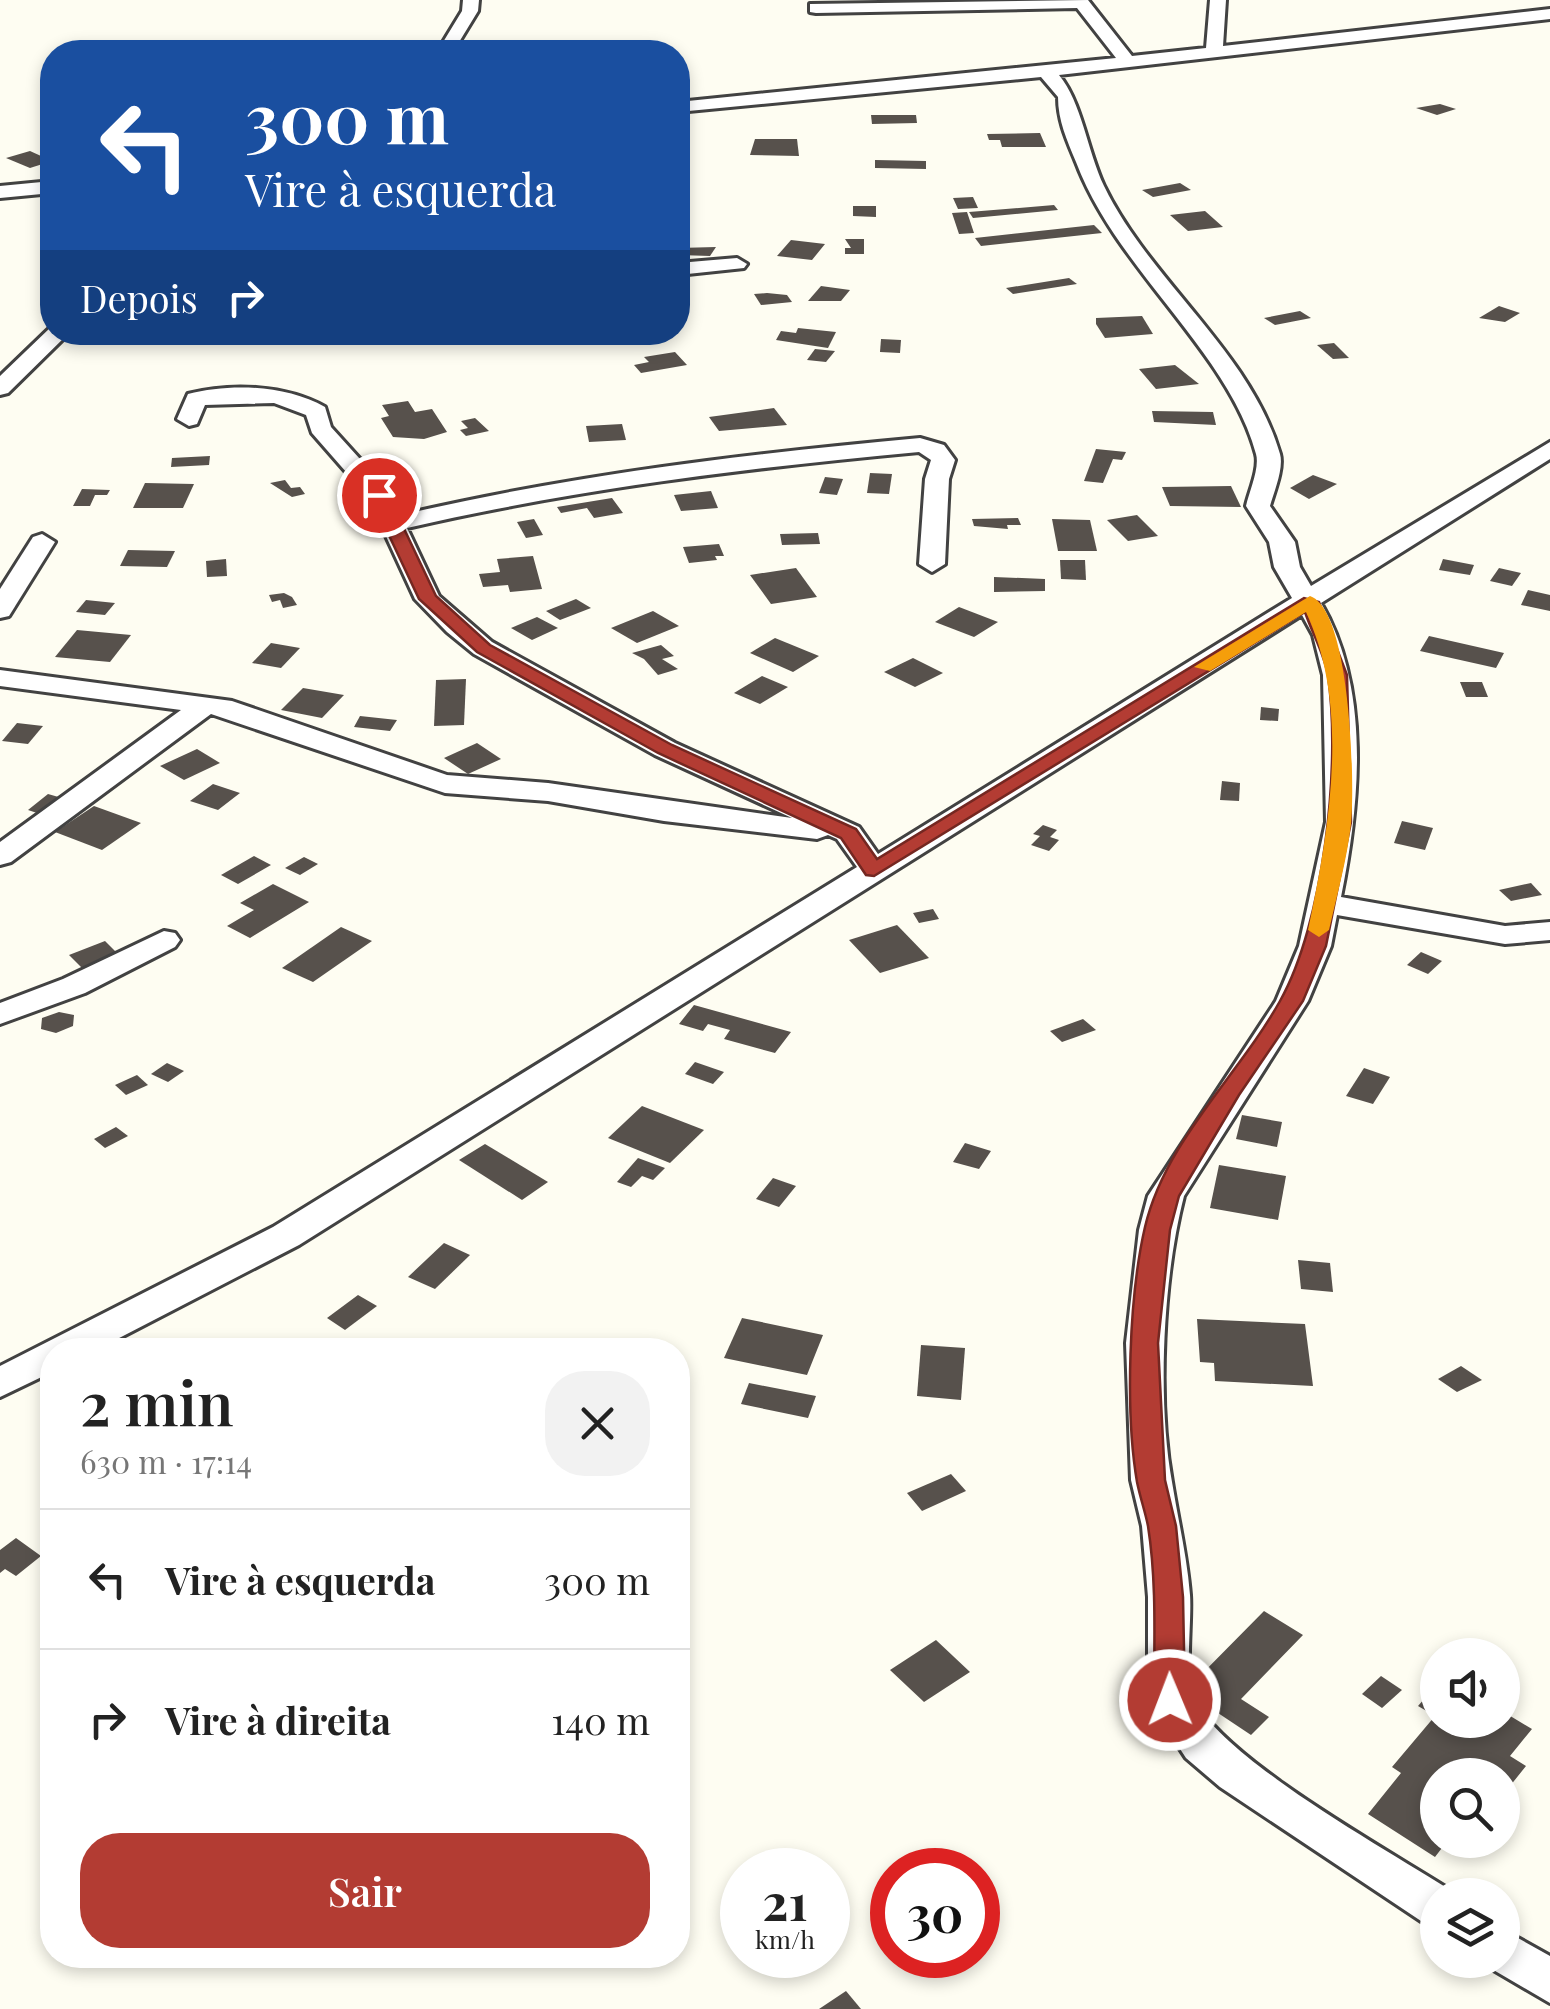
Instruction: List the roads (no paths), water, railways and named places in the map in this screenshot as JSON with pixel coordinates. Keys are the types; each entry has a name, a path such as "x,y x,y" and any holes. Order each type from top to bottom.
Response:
{"street":[{"path":"452,40 470,11 471,0"},
{"path":"1214,52 1218,0"},
{"path":"816,8 1080,2 1128,62"},
{"path":"690,106 1046,71 1550,14"},
{"path":"1046,71 1066,96 1067,116 1094,184 1120,232 1235,384 1251,415 1270,458 1258,506 1282,542 1294,583 1310,602 1338,675 1341,822 1315,946 1292,1001 1176,1179 1157,1230 1144,1343 1151,1480 1162,1526 1169,1597 1170,1700 1202,1746 1236,1774 1420,1895"},
{"path":"0,192 40,188"},
{"path":"690,268 737,264"},
{"path":"0,388 45,345"},
{"path":"189,419 196,399 270,395 299,399 316,412 320,428 364,474 428,599 484,648 665,749 848,834 874,870"},
{"path":"392,524 492,500 711,464 920,445 936,450 944,460 937,479 932,564"},
{"path":"87,1338 286,1236 1310,602 1550,449"},
{"path":"0,610 42,542"},
{"path":"0,678 252,714 383,766 445,784 576,795 664,812 848,834"},
{"path":"0,856 206,705"},
{"path":"1324,904 1505,934 1550,931"},
{"path":"0,1014 74,986 164,940"},
{"path":"0,1382 40,1362"},
{"path":"1520,1962 1550,1982"}]}
